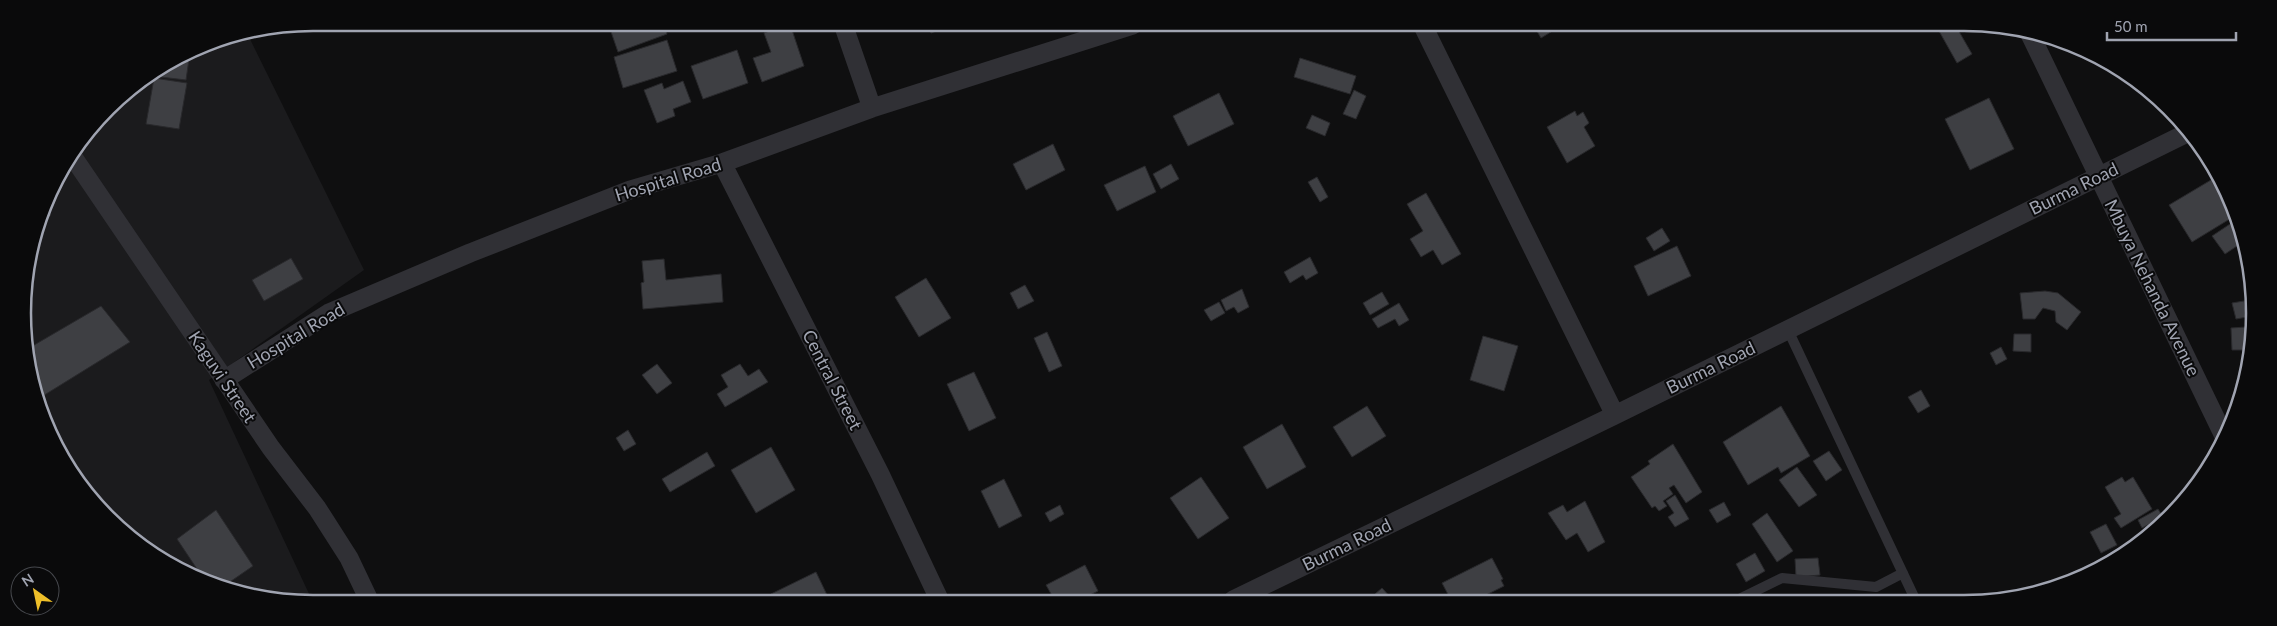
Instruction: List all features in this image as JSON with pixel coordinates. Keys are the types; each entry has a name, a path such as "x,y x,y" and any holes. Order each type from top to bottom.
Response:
{"street":[{"path":"845,31 872,108"},
{"name":"Hospital Road","path":"224,380 329,313 470,253 630,190 722,163 872,108 1114,31"},
{"path":"1425,31 1615,415"},
{"name":"Mbuya Nehanda Avenue","path":"2033,40 2221,429"},
{"name":"Burma Road","path":"1243,595 1615,415 2183,135"},
{"name":"Kaguvi Street","path":"76,161 271,448 317,508 349,558 367,595"},
{"name":"Central Street","path":"722,163 880,474 937,595"}],"lane":[{"path":"1788,330 1913,595"},
{"path":"1747,595 1782,578 1876,587 1903,573"}],"shaded area":[{"path":"250,39 364,270 209,380 310,595 258,589 222,580 172,557 141,537 127,525 89,485 60,438 46,404 34,350 31,313 32,295 41,240 60,188 89,141 127,101 156,79 188,60 222,46"}],"building":[{"path":"611,31 666,31 667,34 618,52"},
{"path":"770,31 792,31 804,66 762,82 753,58 771,52 764,33"},
{"path":"1537,31 1552,31 1541,38"},
{"path":"1939,31 1959,31 1972,54 1957,63"},
{"path":"667,40 677,71 623,88 614,57"},
{"path":"737,50 748,83 703,99 691,66"},
{"path":"1300,58 1356,76 1350,94 1294,77"},
{"path":"189,60 186,80 159,77"},
{"path":"157,78 187,83 179,129 146,124 154,81"},
{"path":"683,81 691,102 673,109 675,116 657,123 644,90 662,83 664,89"},
{"path":"1354,90 1366,96 1356,119 1343,114"},
{"path":"1219,93 1234,124 1188,146 1173,116"},
{"path":"1989,98 2014,149 1970,170 1945,119"},
{"path":"1575,111 1577,116 1583,112 1589,123 1584,127 1595,146 1567,163 1547,127"},
{"path":"1312,115 1330,123 1325,136 1306,128"},
{"path":"1053,144 1065,170 1026,190 1013,164"},
{"path":"1171,164 1179,179 1161,189 1153,174"},
{"path":"1145,166 1156,192 1117,211 1104,185"},
{"path":"1317,177 1328,197 1320,202 1308,182"},
{"path":"2212,179 2230,219 2192,242 2169,205"},
{"path":"1426,193 1461,254 1442,265 1433,250 1421,257 1410,239 1423,231 1407,204"},
{"path":"2230,224 2237,246 2225,254 2212,236"},
{"path":"1662,228 1670,241 1654,251 1646,238"},
{"path":"1677,246 1691,276 1648,296 1634,266"},
{"path":"1310,257 1318,273 1306,280 1303,275 1290,283 1284,272"},
{"path":"291,258 303,279 264,301 252,280"},
{"path":"664,259 666,280 721,274 723,302 643,309 641,283 644,282 642,261"},
{"path":"926,278 951,318 919,337 895,297"},
{"path":"1025,285 1034,301 1018,309 1010,293"},
{"path":"1242,289 1249,307 1238,313 1234,307 1226,311 1221,300"},
{"path":"2045,291 2058,293 2081,312 2067,330 2056,322 2055,311 2043,308 2035,319 2023,319 2020,293"},
{"path":"1382,292 1389,304 1370,315 1363,303"},
{"path":"2244,301 2246,317 2236,319 2232,303"},
{"path":"1219,302 1225,313 1211,321 1204,310"},
{"path":"1399,303 1409,320 1399,326 1395,319 1378,328 1372,319"},
{"path":"101,306 130,342 44,396 34,345"},
{"path":"2245,327 2243,350 2232,350 2231,328"},
{"path":"1047,332 1062,366 1049,372 1034,338"},
{"path":"2014,334 2031,334 2031,352 2013,351"},
{"path":"1483,336 1518,346 1504,391 1470,380"},
{"path":"2001,347 2007,359 1996,365 1990,353"},
{"path":"657,364 672,383 657,394 642,375"},
{"path":"740,364 748,376 759,369 768,382 725,407 717,394 728,387 721,375"},
{"path":"974,372 996,418 969,431 947,384"},
{"path":"1921,390 1930,406 1918,413 1908,397"},
{"path":"1367,406 1386,436 1352,457 1333,427"},
{"path":"1781,406 1810,456 1781,473 1778,467 1748,485 1723,442"},
{"path":"1282,424 1306,467 1267,489 1243,447"},
{"path":"628,430 636,444 624,451 616,438"},
{"path":"1673,444 1702,492 1686,503 1674,485 1669,488 1673,494 1663,501 1667,506 1659,511 1655,506 1652,508 1631,477 1650,464 1648,461"},
{"path":"771,447 795,490 756,513 731,470"},
{"path":"1829,451 1842,470 1826,481 1813,461"},
{"path":"707,452 715,466 670,492 662,479"},
{"path":"1797,467 1817,495 1799,507 1779,480"},
{"path":"1201,477 1229,518 1198,539 1170,498"},
{"path":"2122,477 2125,482 2133,477 2152,509 2121,528 2114,518 2121,514 2105,487"},
{"path":"1004,479 1022,516 999,528 981,491"},
{"path":"1675,495 1689,519 1675,527 1668,517 1674,513 1666,501"},
{"path":"1585,501 1605,542 1588,552 1577,533 1566,540 1548,513 1563,505 1567,512"},
{"path":"1724,502 1731,515 1717,523 1709,510"},
{"path":"1060,505 1064,514 1050,522 1045,513"},
{"path":"2158,509 2161,514 2152,522 2142,528 2138,520"},
{"path":"216,510 253,566 230,582 222,580 198,570 177,539"},
{"path":"1767,513 1793,551 1777,562 1752,524"},
{"path":"2106,524 2117,545 2101,553 2090,532"},
{"path":"1755,553 1765,571 1746,582 1736,564"},
{"path":"1492,558 1503,579 1501,580 1504,586 1486,595 1448,595 1442,583"},
{"path":"1818,558 1820,575 1796,577 1795,559"},
{"path":"1085,565 1098,591 1090,595 1052,595 1046,585"},
{"path":"816,572 827,595 771,595"},
{"path":"1382,588 1388,595 1374,595"}]}
